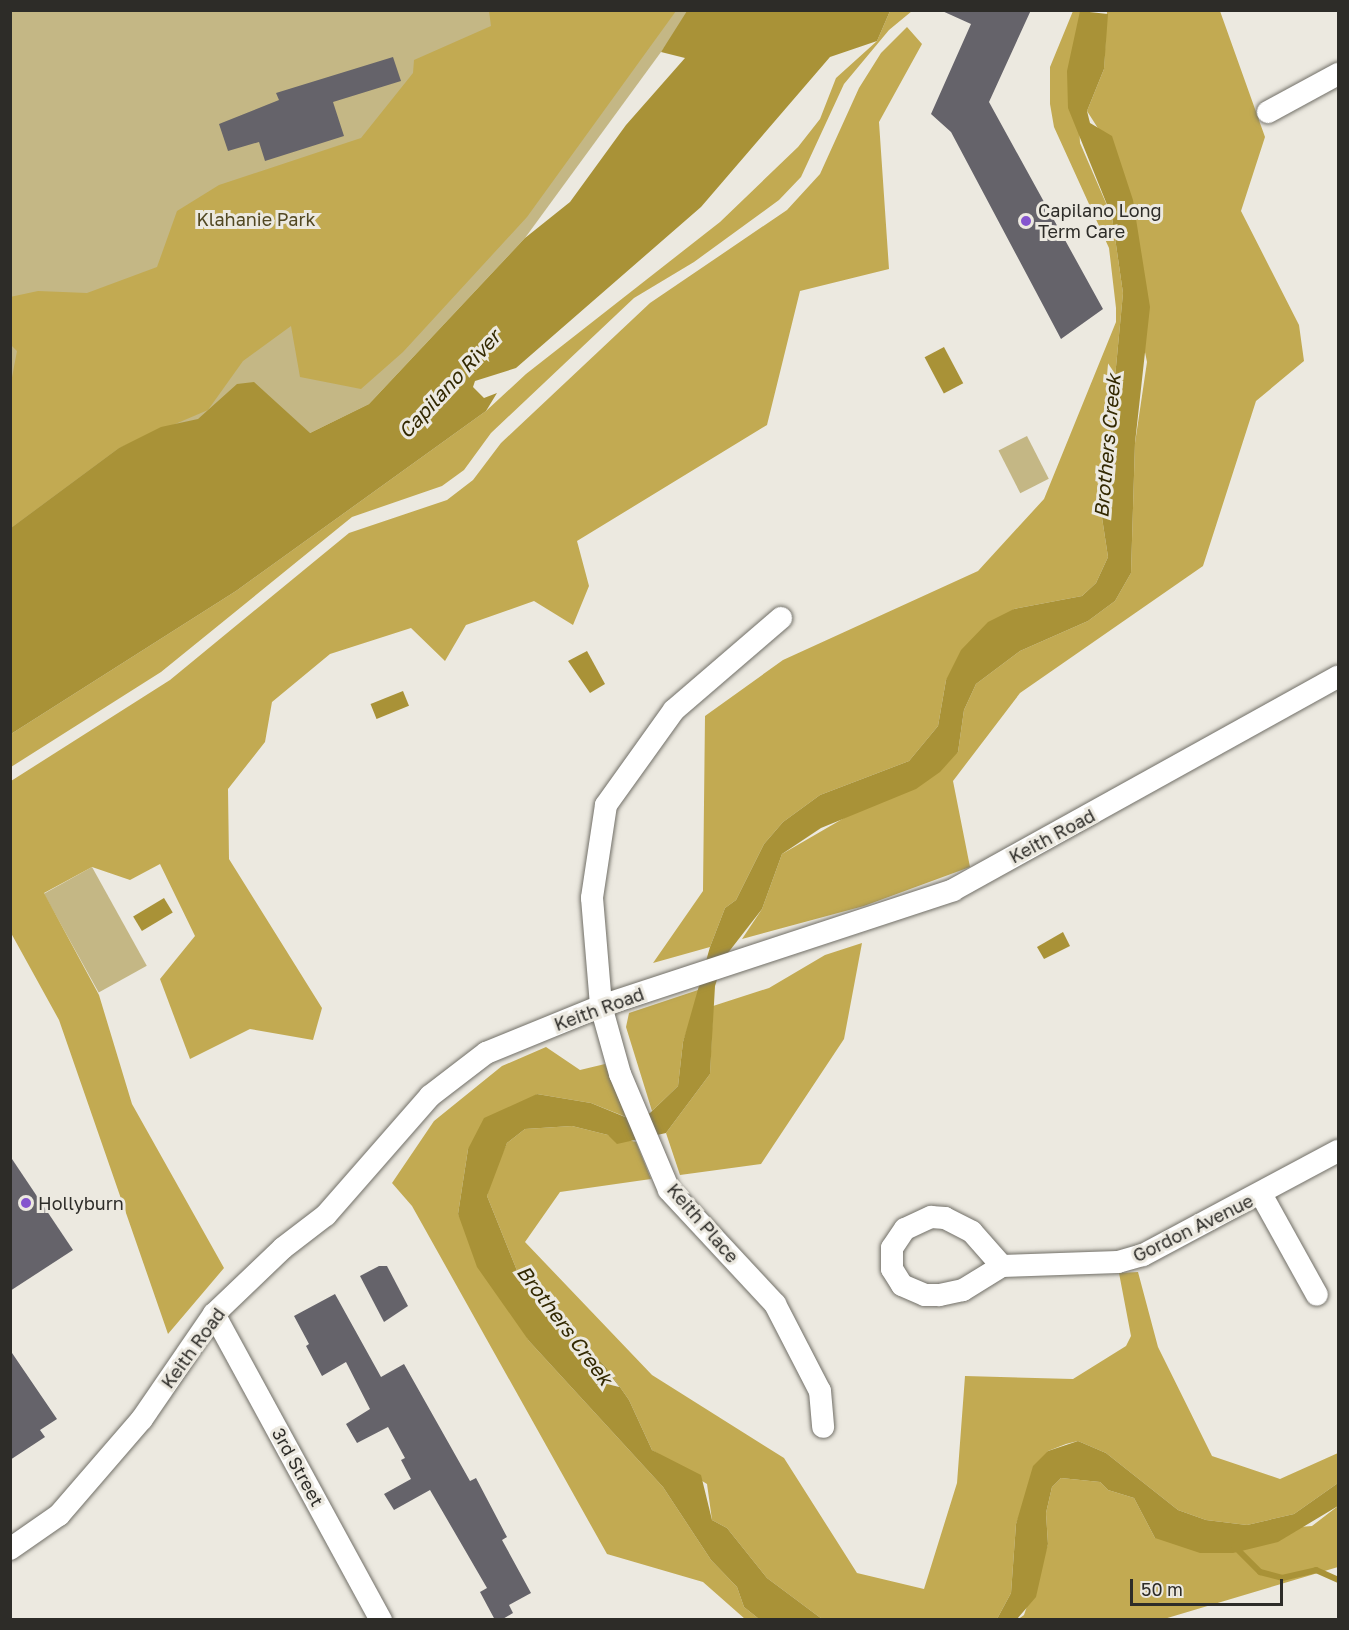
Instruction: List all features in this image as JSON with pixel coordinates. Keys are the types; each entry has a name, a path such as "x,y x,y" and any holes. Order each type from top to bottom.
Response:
{"street":[{"path":"1268,112 1338,74"},
{"name":"Keith Place","path":"781,618 675,710 606,805 592,898 601,1006 620,1074 669,1190 775,1304 820,1391 823,1427"},
{"name":"Keith Road","path":"10,1549 67,1506 142,1419 214,1314 283,1248 326,1215 430,1096 486,1053 601,1006 803,943 953,890 1338,677"},
{"name":"Gordon Avenue","path":"1002,1266 972,1232 945,1218 931,1217 905,1229 890,1258 895,1279 925,1295 963,1290 1002,1266 1127,1260 1262,1194 1338,1151"},
{"path":"1262,1194 1317,1294"},
{"name":"3rd Street","path":"214,1314 381,1620"}],"green space":[{"name":"Klahanie Park","path":"11,11 691,11 525,238 369,404 310,433 11,528"},
{"path":"489,11 676,11 527,217 403,352 361,389 300,377 291,326 243,361 208,410 119,448 11,528 10,388 17,351 11,345 10,297 38,291 87,293 157,267 177,211 219,185 361,138 413,73 414,60 491,26"},
{"path":"890,11 912,11 889,30 844,84 801,177 779,200 694,262 634,298 491,433 464,470 442,486 352,517 161,672 11,767 11,734 236,591 486,411 526,374 720,222 798,147 820,119 836,78 877,41"},
{"path":"1073,11 1080,11 1081,21 1075,45 1080,143 1112,217 1123,293 1112,409 1113,464 1105,475 1101,511 1108,557 1096,583 1082,596 1014,609 946,680 938,726 909,761 820,795 783,822 764,844 736,900 725,908 710,947 653,963 703,891 705,716 783,660 978,571 1044,499 1116,322 1109,248 1054,127 1050,104 1050,67"},
{"path":"1107,11 1220,11 1265,137 1241,211 1299,325 1304,361 1256,401 1203,566 1020,693 953,781 970,867 864,906 742,939 762,909 782,854 958,752 964,710 976,684 1020,651 1088,621 1115,601 1131,573 1135,443 1147,362 1101,133 1087,111 1104,69"},
{"path":"907,27 922,44 879,122 889,269 800,291 767,425 577,541 589,586 573,625 534,601 466,625 445,661 411,628 330,654 272,702 265,742 228,789 229,859 322,1008 313,1040 250,1029 190,1059 160,979 195,936 160,864 130,880 92,867 44,893 99,995 132,1104 224,1268 168,1334 59,1020 11,933 11,781 170,680 349,533 447,500 473,480 501,443 650,303 787,210 820,174 859,88 881,53"},
{"path":"1027,436 1049,479 1020,493 998,451"},
{"path":"92,867 147,966 99,992 44,894"},
{"path":"862,943 844,1039 761,1164 680,1175 666,1133 710,1074 713,1006 769,988 825,955"},
{"path":"701,989 683,1042 678,1086 652,1111 626,1027 629,1013"},
{"path":"546,1047 580,1070 605,1064 626,1117 591,1103 537,1094 468,1149 458,1214 529,1341 663,1487 711,1560 737,1587 744,1607 759,1619 745,1619 703,1582 607,1554 412,1206 392,1183 434,1121 502,1066"},
{"path":"572,1126 636,1142 651,1179 560,1192 525,1242 652,1375 784,1458 857,1573 924,1589 957,1483 965,1376 1073,1379 1126,1346 1131,1336 1119,1273 1138,1272 1158,1347 1212,1456 1280,1479 1338,1453 1338,1483 1294,1514 1247,1525 1206,1520 1178,1510 1106,1453 1078,1441 1066,1444 1048,1451 1026,1498 1016,1524 1011,1593 997,1619 822,1619 767,1578 727,1528 712,1520 707,1484 652,1450 629,1400 606,1367 520,1278 487,1196 492,1176 507,1143 525,1129"},
{"path":"1061,1478 1100,1482 1108,1490 1134,1498 1155,1538 1312,1526 1338,1506 1338,1567 1164,1619 1017,1620 1024,1615 1048,1544 1046,1513 1052,1487"}],"water":[{"name":"Capilano River","path":"687,11 890,11 877,41 830,57 701,207 516,368 475,381 473,387 484,398 497,393 486,411 236,591 11,734 11,528 119,448 161,427 198,419 237,384 254,382 310,433 369,404 525,238 570,202 626,125 685,58 661,52"},
{"name":"Brothers Creek","path":"1080,11 1108,14 1104,69 1087,111 1090,123 1112,136 1133,200 1150,307 1135,443 1131,573 1115,601 1088,621 1020,651 976,684 964,710 958,752 940,772 916,789 821,828 782,854 762,909 724,958 715,986 710,1074 666,1133 617,1144 608,1135 572,1126 525,1129 507,1143 487,1196 520,1278 606,1367 629,1400 652,1450 701,1475 712,1520 727,1528 767,1578 822,1619 759,1619 744,1607 737,1587 711,1560 663,1487 529,1341 477,1267 458,1214 468,1149 484,1118 537,1094 591,1103 625,1117 650,1113 678,1086 683,1042 710,947 725,908 736,900 764,844 783,822 820,795 909,761 938,726 946,680 961,650 988,622 1014,609 1082,596 1096,583 1108,557 1101,511 1105,475 1113,464 1112,409 1123,293 1112,217 1068,108 1067,71"},
{"path":"944,347 963,383 944,394 925,357"},
{"path":"587,651 605,684 590,693 568,661"},
{"path":"403,691 409,706 377,719 371,704"},
{"path":"164,898 173,913 142,931 133,917"},
{"path":"1063,932 1070,946 1044,959 1037,947"},
{"path":"1078,1441 1106,1453 1178,1510 1206,1520 1247,1525 1294,1514 1338,1483 1338,1506 1278,1542 1233,1553 1200,1553 1155,1538 1134,1498 1108,1490 1100,1482 1061,1478 1052,1487 1046,1513 1048,1544 1036,1597 1017,1619 997,1619 1011,1593 1016,1524 1033,1466 1048,1451"}],"building":[{"name":"Capilano Long Term Care","path":"940,10 1031,10 989,102 1103,309 1061,339 951,132 931,114 971,24"},
{"path":"393,57 401,81 333,102 344,136 265,161 259,142 228,151 219,124 279,100 276,93"},
{"name":"Hollyburn","path":"10,1156 73,1250 10,1291"},
{"path":"379,1266 387,1266 408,1306 384,1322 360,1276"},
{"path":"335,1294 381,1377 404,1364 470,1481 476,1478 507,1537 502,1540 531,1593 509,1605 513,1613 501,1620 495,1620 480,1592 487,1588 430,1490 394,1510 384,1494 411,1479 401,1460 405,1458 388,1427 357,1443 346,1424 370,1409 346,1362 322,1376 306,1346 309,1344 294,1316"},
{"path":"10,1350 57,1419 40,1430 45,1437 10,1460"}],"waterway":[{"path":"1234,1546 1260,1572 1282,1578 1316,1570 1338,1580"}],"place":[{"name":"Capilano Long Term Care","path":"1026,221"},
{"name":"Hollyburn","path":"26,1203"}]}
